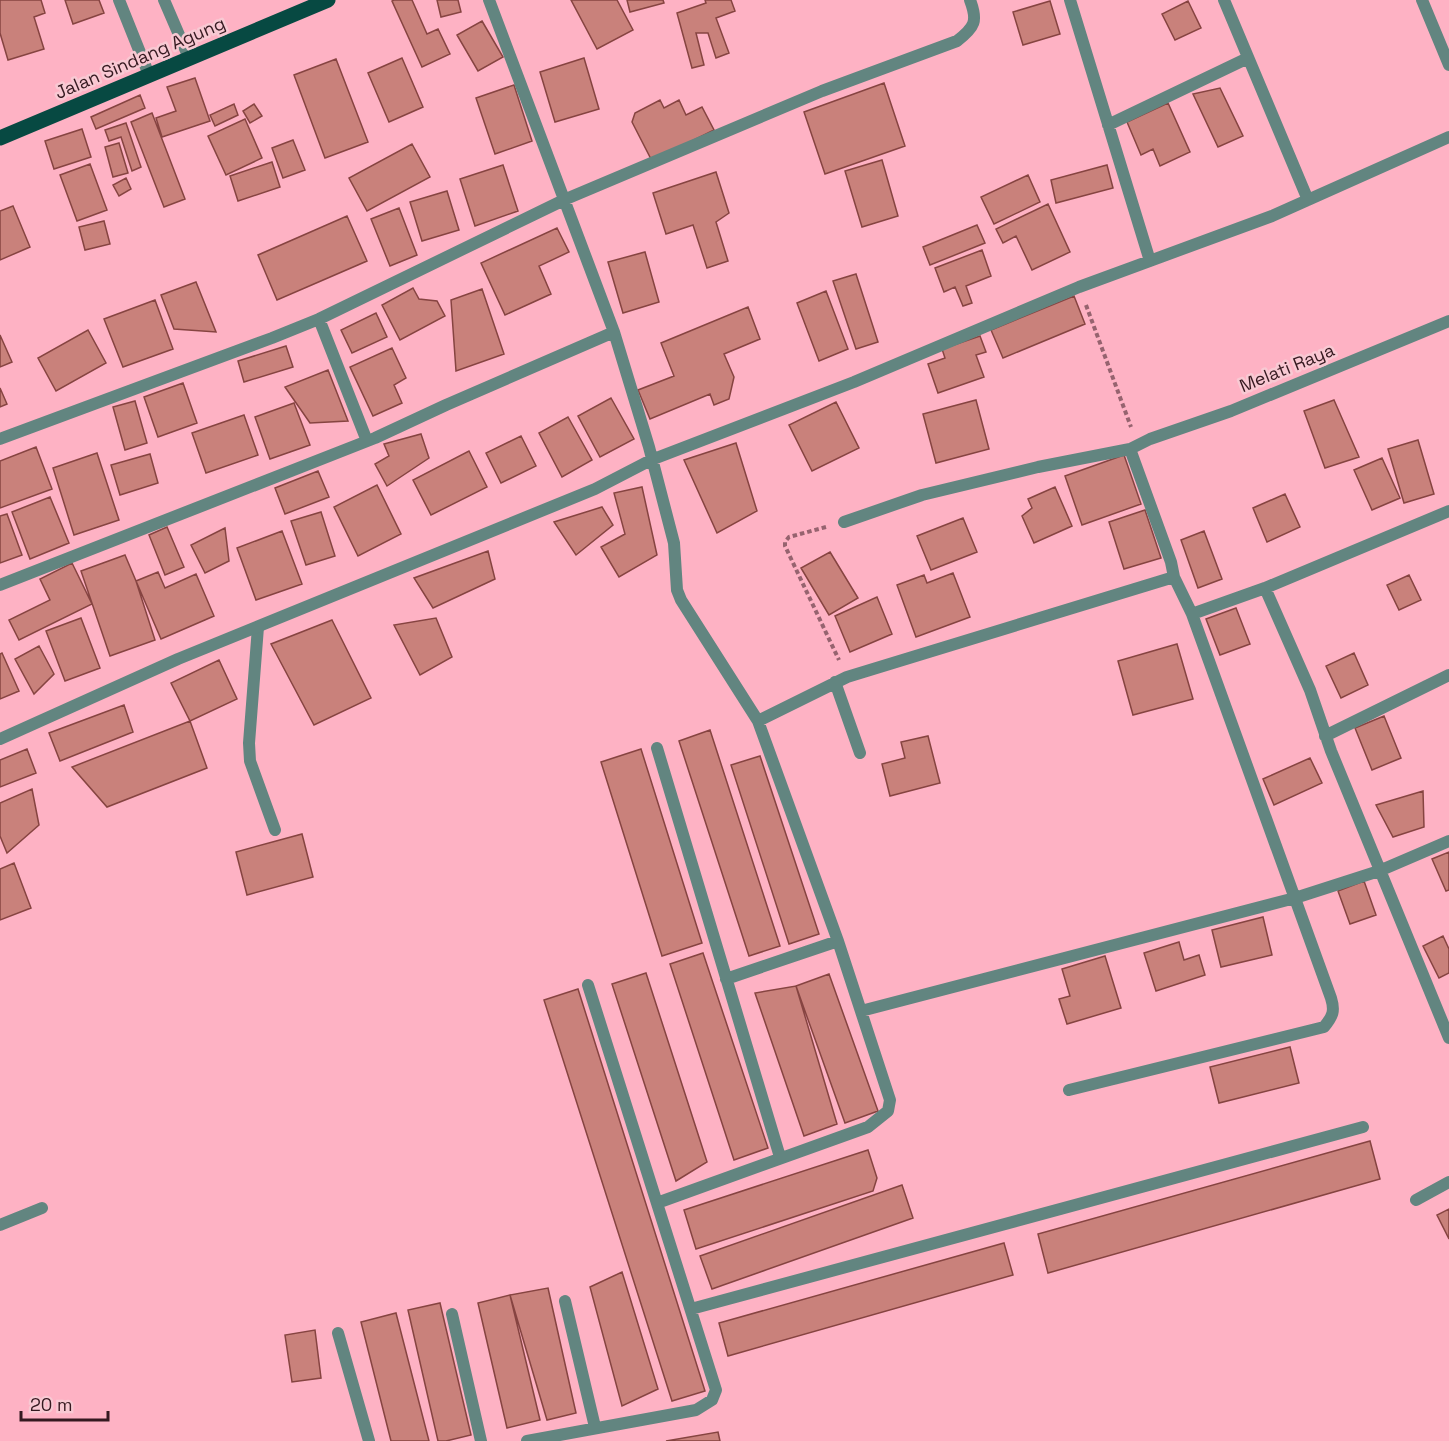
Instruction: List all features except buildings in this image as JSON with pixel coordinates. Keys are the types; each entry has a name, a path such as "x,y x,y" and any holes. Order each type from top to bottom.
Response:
{"main road":[{"name":"Jalan Sindang Agung","path":"0,138 328,0"}],"street":[{"path":"119,0 149,75"},
{"path":"164,0 189,58"},
{"path":"489,0 566,199 614,332 674,543 677,590 681,600 758,721 838,941 890,1100 888,1111 868,1127 657,1203"},
{"path":"0,439 319,319 566,199 822,91 957,41 968,33 974,23 975,14 970,0"},
{"path":"1070,0 1150,261"},
{"path":"1224,0 1308,200"},
{"path":"1422,0 1449,65"},
{"path":"1108,125 1248,58"},
{"path":"0,739 178,659 595,489 651,460 854,382 1079,287 1272,216 1449,137"},
{"path":"319,319 367,441"},
{"name":"Melati Raya","path":"844,522 922,495 1134,447 1231,411 1449,321"},
{"path":"0,585 367,441 614,332"},
{"path":"1070,1090 1324,1027 1333,1016 1334,1008 1192,614 1174,577 1134,447"},
{"path":"1192,614 1265,588 1449,512"},
{"path":"758,721 841,680 1174,577"},
{"path":"1265,588 1310,690 1325,736 1379,871 1445,1015 1449,1038"},
{"path":"258,627 249,743 250,761 275,830"},
{"path":"1325,736 1449,675"},
{"path":"841,680 861,753"},
{"path":"657,748 780,1157"},
{"path":"861,1011 1295,898 1379,871 1449,841"},
{"path":"726,979 838,941"},
{"path":"527,1441 696,1410 711,1400 716,1390 588,985"},
{"path":"691,1309 1363,1127"},
{"path":"1416,1200 1449,1182"},
{"path":"0,1225 42,1208"},
{"path":"565,1301 595,1427"},
{"path":"452,1314 482,1441"},
{"path":"338,1333 369,1441"}],"path":[{"path":"1079,287 1134,447"},
{"path":"841,680 785,542 789,537 844,522"}]}
